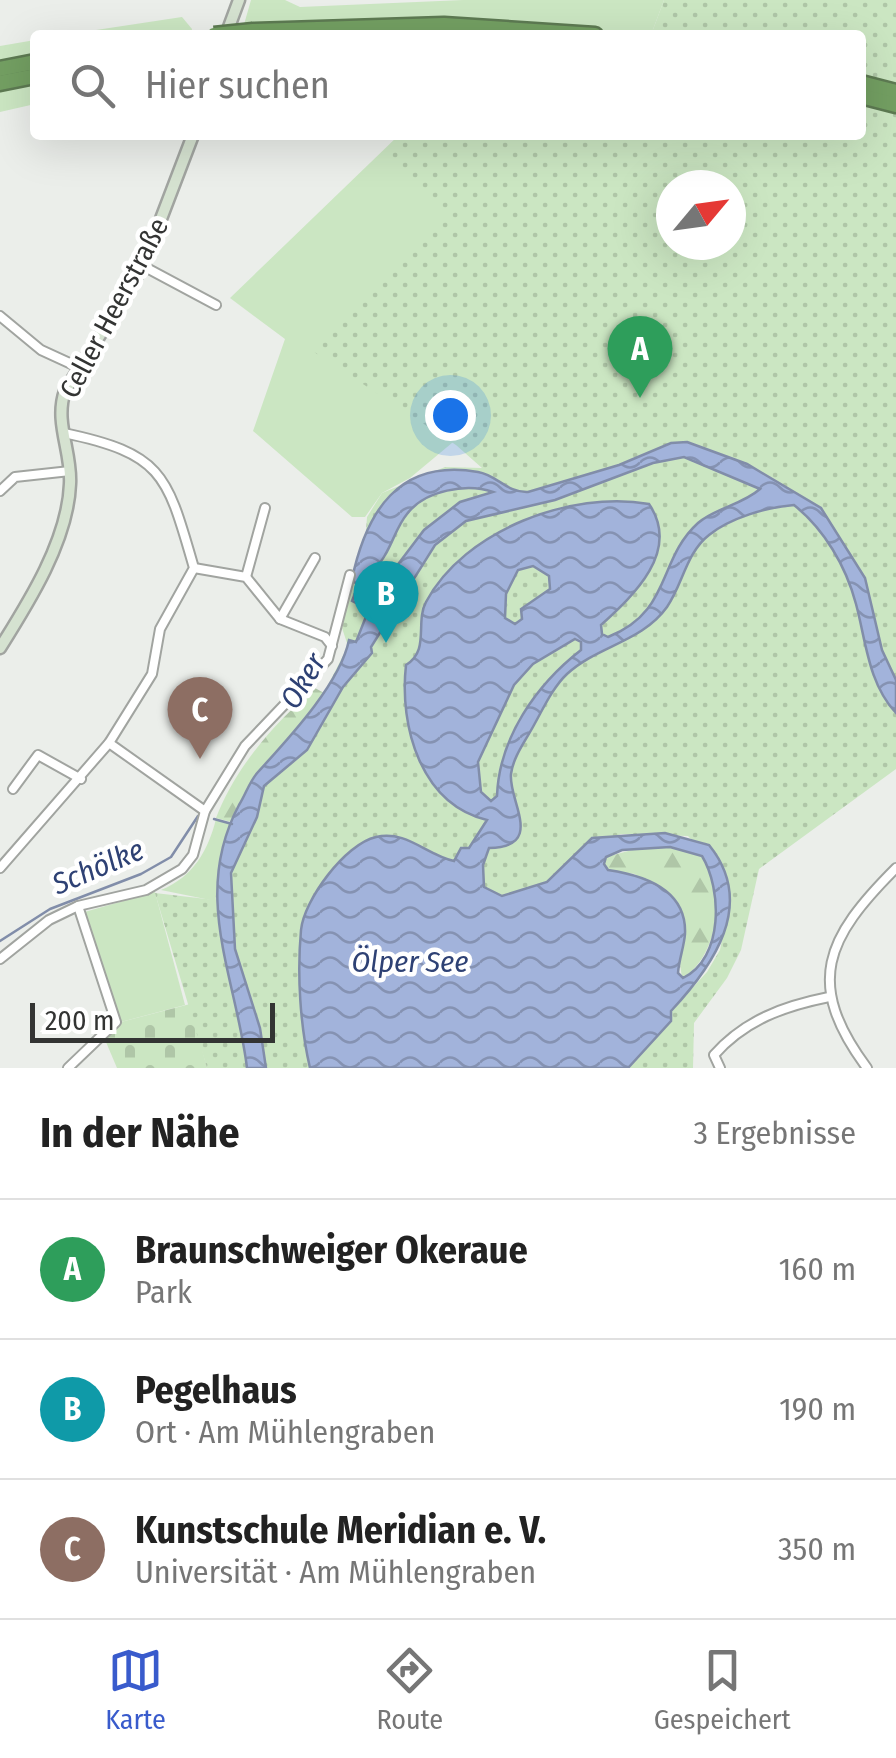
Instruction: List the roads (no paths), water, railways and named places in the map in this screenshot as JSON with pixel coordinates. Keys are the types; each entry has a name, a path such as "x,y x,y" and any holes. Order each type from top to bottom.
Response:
{"highway":[{"path":"301,30 444,24 527,30"},
{"path":"0,69 30,63"},
{"path":"0,83 30,77"},
{"path":"866,84 896,92"},
{"path":"866,97 896,106"}],"main road":[{"path":"228,30 239,0"},
{"name":"Celler Heerstraße","path":"0,648 58,532 69,494 61,402 143,266 191,140"}],"street":[{"path":"143,266 216,305"},
{"path":"0,316 40,350 78,368"},
{"path":"0,868 109,743 152,674 160,629 194,568 177,508 152,466 122,447 64,434"},
{"path":"0,491 16,477 70,472"},
{"path":"246,577 266,508"},
{"path":"280,619 315,558"},
{"path":"194,568 246,577 280,619 325,637 332,646"},
{"path":"0,958 50,920 78,906 146,890 171,877 193,855 205,811 255,734 323,667 350,575"},
{"path":"109,743 205,811"},
{"path":"13,789 38,755 81,779"},
{"path":"867,1068 835,1017 829,997 830,962 842,934 896,868"},
{"path":"68,1068 116,1022 78,906"},
{"path":"720,1068 714,1056 737,1033 794,1004 829,997"}],"water":[{"name":"Ölper See","path":"687,442 747,464 821,508 865,578 882,650 896,680 896,713 879,689 846,576 824,537 805,515 794,505 783,506 727,523 701,542 657,619 579,665 557,685 512,768 520,831 516,840 506,846 489,848 483,865 484,887 502,896 547,882 592,838 665,833 709,845 723,867 729,912 714,954 671,1011 671,1021 628,1068 310,1068 299,964 304,918 318,889 352,850 376,837 407,840 454,861 461,848 469,848 487,820 464,811 431,780 419,760 406,713 406,665 418,652 423,610 443,577 466,554 523,521 587,503 649,504 660,539 657,555 639,586 601,625 602,634 608,637 643,614 685,537 698,523 760,489 684,457 653,463 555,500 466,521 435,545 371,647 372,653 343,687 307,750 264,786 257,817 231,873 235,949 260,1028 266,1068 247,1068 218,904 218,871 225,838 239,805 255,776 324,692 349,640 356,642 374,596 424,530 460,502 493,492 471,488 447,491 415,506 369,578 368,595 360,605 352,601 358,586 352,579 366,532 377,512 407,482 427,474 450,470 478,472 514,490 528,492 619,465 671,443","holes":["533,566 549,576 550,589 521,609 522,619 515,624 505,618 506,594 518,570","575,639 581,642 581,650 549,679 523,714 505,754 497,796 491,801 481,792 478,762 514,685 533,664","670,847 702,856 709,870 716,904 712,939 706,955 683,978 678,973 685,934 679,906 660,887 608,870 604,864 606,857 622,850"]}],"waterway":[{"name":"Schölke","path":"0,941 50,909 141,874 171,857 198,816"},
{"name":"Schölke","path":"214,819 232,824"}],"place":[{"name":"Braunschweiger Okeraue","path":"640,398"},
{"name":"Pegelhaus","path":"386,643"},
{"name":"Kunstschule Meridian e. V.","path":"200,759"}],"water label":[{"name":"Oker","path":"303,681"}]}
